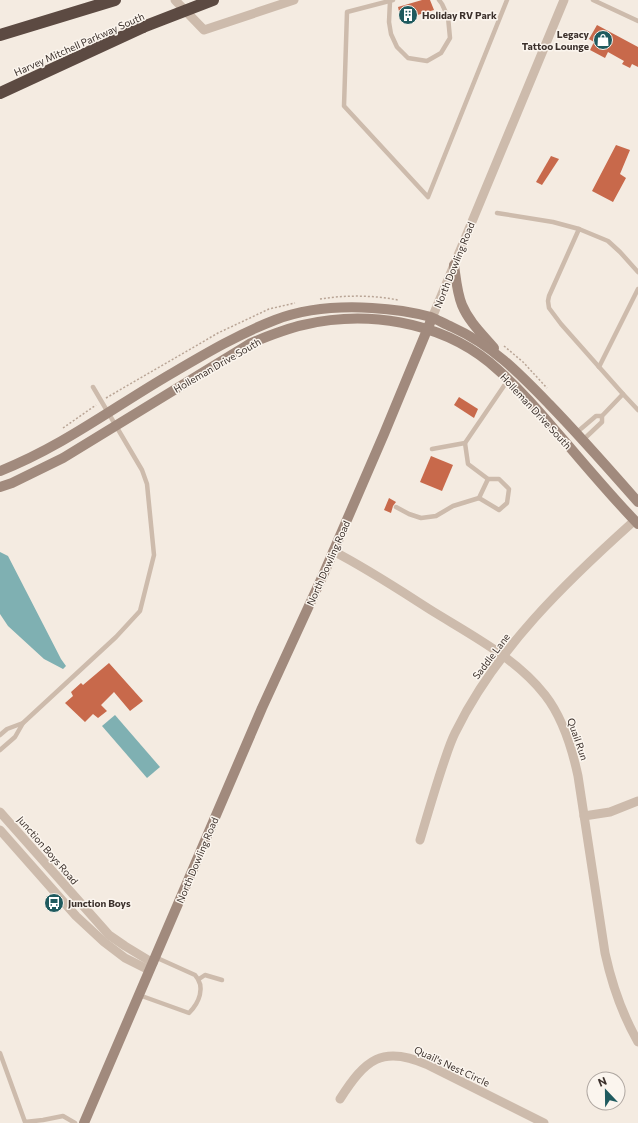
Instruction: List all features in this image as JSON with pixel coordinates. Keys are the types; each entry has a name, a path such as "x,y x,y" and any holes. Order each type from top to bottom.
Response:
{"highway":[{"path":"0,35 115,0"},
{"name":"Harvey Mitchell Parkway South","path":"0,93 143,27 213,0"}],"street":[{"path":"175,0 204,30 294,0"},
{"name":"North Dowling Road","path":"84,1123 262,708 324,574 384,434 564,0"},
{"path":"454,265 457,287 462,305 471,321 506,362"},
{"name":"Holleman Drive South","path":"0,471 24,462 163,379 248,332 276,319 302,312 354,306 407,312 432,318 463,332 488,348 522,376 638,502"},
{"name":"Holleman Drive South","path":"0,487 63,458 116,424 251,343 280,331 324,320 363,318 386,319 428,330 450,338 488,362 509,380 536,408 636,523"},
{"name":"Saddle Lane","path":"420,840 442,768 454,735 470,704 503,656 548,603 576,575 636,523"},
{"name":"Quail Run","path":"333,551 358,564 503,656 530,679 545,695 557,714 574,758 605,953 611,978 622,1010 638,1042"},
{"path":"584,816 610,812 638,801"},
{"name":"Junction Boys Road","path":"0,812 109,936 152,963"},
{"path":"0,830 76,916 104,942 125,958 152,963"},
{"name":"Quail's Nest Circle","path":"340,1099 352,1080 367,1065 380,1058 397,1055 417,1060 428,1065 544,1123"}],"lane":[{"path":"439,0 448,17 450,38 441,53 427,61 408,58 397,47 391,34 389,22 392,0 347,12 344,106 428,197 507,0"},
{"path":"593,0 638,21"},
{"path":"497,214 539,220 579,229 608,241 638,272"},
{"path":"579,229 548,302 549,308 561,324 638,410"},
{"path":"599,367 638,289"},
{"path":"479,498 499,510 507,504 509,489 499,479 488,479 468,464 465,443 509,380"},
{"path":"0,750 15,737 23,724 116,637 140,611 154,555 147,484 142,470 93,387"},
{"path":"579,437 602,422 602,416 623,394"},
{"path":"579,437 596,416 602,416"},
{"path":"432,450 465,443"},
{"path":"396,507 421,518 436,516 453,506 479,498 488,479"},
{"path":"0,735 7,729 23,724"},
{"path":"139,995 189,1013 195,1007 200,998 201,990 199,979 195,975 173,965 152,963"},
{"path":"199,979 205,975 222,980"},
{"path":"0,1052 25,1122 63,1116 75,1123"}],"path":[{"path":"317,300 332,297 360,296 401,301"},
{"path":"61,430 102,401 218,333 269,309 296,303"},
{"path":"503,346 523,362 548,388"}],"water":[{"path":"0,552 8,556 66,666 63,669 44,659 8,626 0,614"},
{"path":"115,715 160,767 147,778 102,726"}],"building":[{"name":"Holiday RV Park","path":"422,0 430,0 434,10 401,20 398,7"},
{"path":"597,25 638,47 638,67 632,64 630,68 622,64 624,61 608,52 605,58 590,50 594,42 589,39"},
{"path":"616,145 630,150 620,174 626,178 613,202 592,191"},
{"path":"551,156 559,159 542,185 536,182"},
{"path":"459,397 478,409 474,418 454,405"},
{"path":"431,456 453,465 442,491 420,482"},
{"path":"389,498 396,502 391,513 384,510"},
{"path":"109,663 143,701 130,711 114,692 101,705 107,711 98,718 93,714 85,722 65,703 73,696 71,692 81,683 83,685"}],"place":[{"name":"Holiday RV Park","path":"408,15"},
{"name":"Legacy Tattoo Lounge","path":"603,40"},
{"name":"Junction Boys","path":"54,903"}]}
